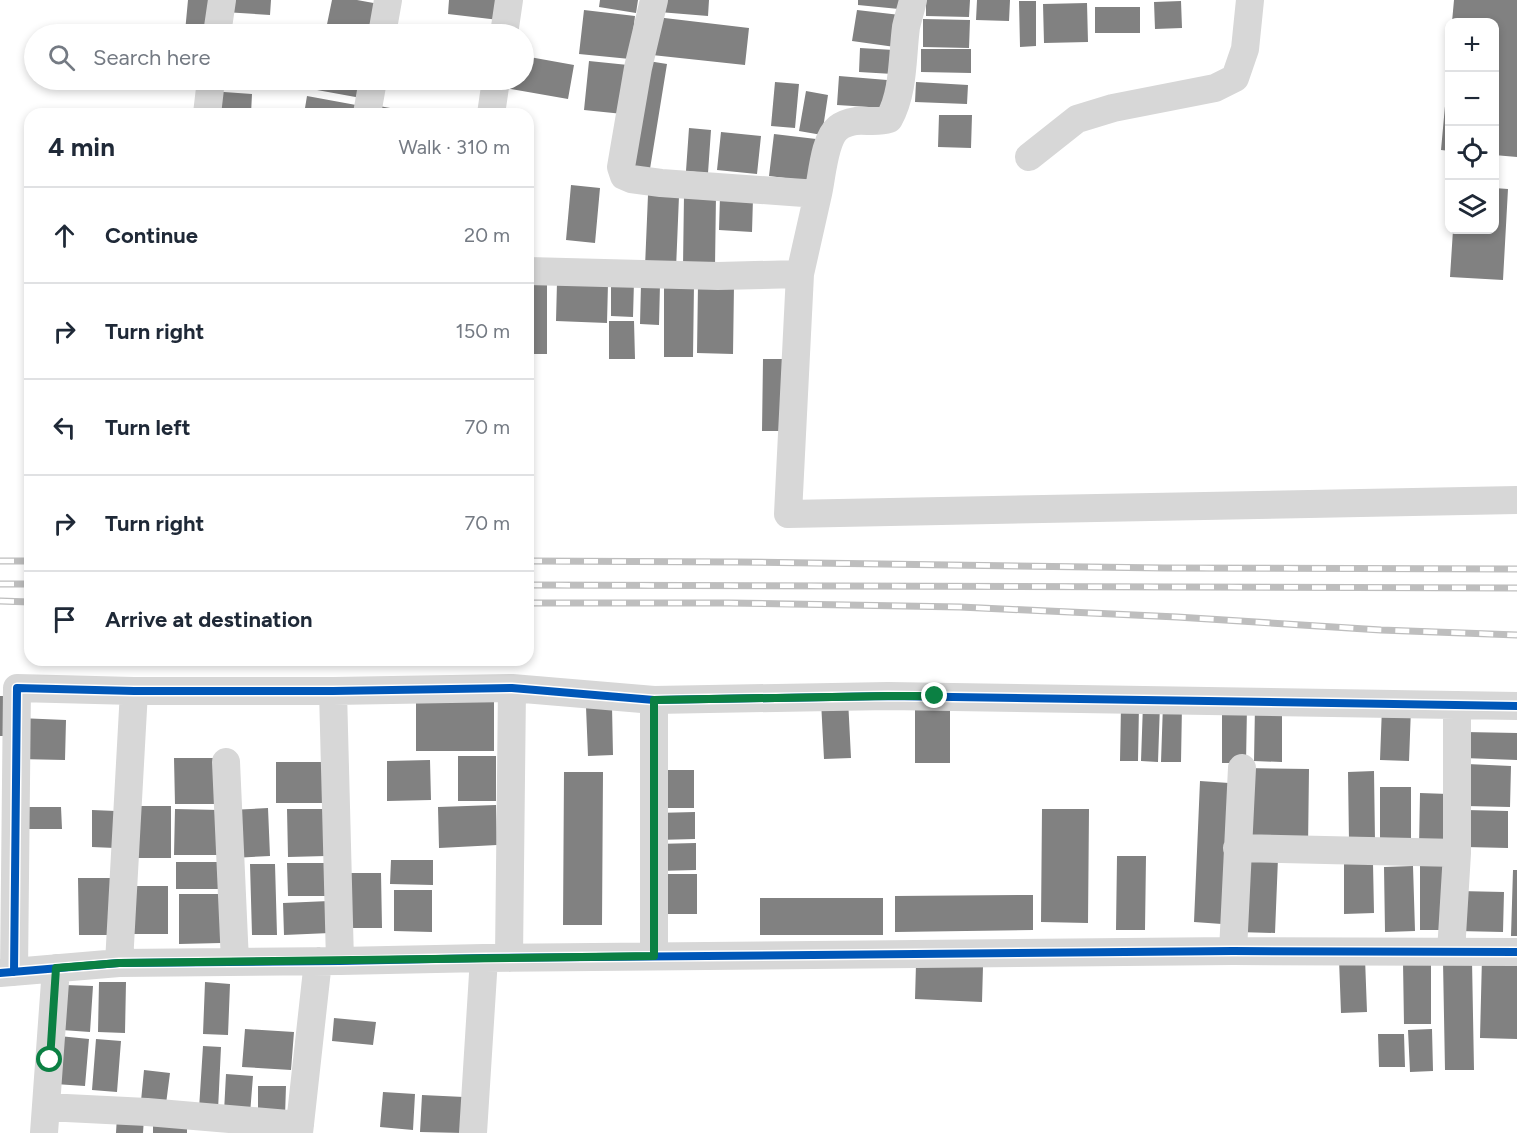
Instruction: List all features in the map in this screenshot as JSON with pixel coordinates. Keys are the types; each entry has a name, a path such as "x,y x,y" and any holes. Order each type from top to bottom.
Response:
{"street":[{"path":"219,24 222,0"},
{"path":"384,24 388,0"},
{"path":"505,24 509,0"},
{"path":"654,0 621,167 624,176 661,183 818,194"},
{"path":"913,0 907,25 898,97 889,119 881,122 858,121 840,126 833,133 828,145 800,274 788,514 1517,500"},
{"path":"1029,157 1077,119 1113,108 1215,88 1235,78 1245,50 1250,0"},
{"path":"208,108 210,90"},
{"path":"368,108 371,90"},
{"path":"492,108 495,90"},
{"path":"534,271 718,276 800,274"},
{"path":"1517,706 888,696 654,700 512,688 333,691 134,691 9,688 7,973 119,963 1233,951 1517,952"},
{"path":"473,1133 497,958 512,688"},
{"path":"119,963 134,691"},
{"path":"56,968 45,1120 299,1129 329,961 333,691"},
{"path":"654,700 654,956"},
{"path":"1451,952 1457,853 1457,705"},
{"path":"226,762 235,962"},
{"path":"1233,951 1242,768"},
{"path":"1237,848 1457,853"}],"building":[{"path":"188,0 217,0 215,24 186,24"},
{"path":"225,0 271,0 270,15 224,12"},
{"path":"332,0 357,0 379,4 376,24 327,24"},
{"path":"449,0 501,0 499,20 448,14"},
{"path":"600,0 638,0 636,13 599,7"},
{"path":"660,0 709,0 708,16 659,12"},
{"path":"858,0 900,0 899,9 858,5"},
{"path":"926,0 970,0 969,17 926,16"},
{"path":"977,0 1010,0 1009,21 976,20"},
{"path":"1454,0 1517,0 1517,157 1499,155 1499,18 1452,18"},
{"path":"1019,1 1036,1 1036,46 1020,47"},
{"path":"1181,1 1182,28 1155,29 1154,2"},
{"path":"1087,3 1088,42 1044,43 1043,4"},
{"path":"1095,7 1140,7 1140,33 1095,33"},
{"path":"584,10 635,16 630,59 579,54"},
{"path":"857,10 900,15 895,47 852,41"},
{"path":"656,17 749,28 745,65 652,55"},
{"path":"923,19 970,20 969,48 923,47"},
{"path":"860,48 894,50 893,74 859,72"},
{"path":"921,49 971,49 971,73 921,72"},
{"path":"534,58 574,65 568,99 517,90 534,90"},
{"path":"642,60 667,64 649,175 624,171"},
{"path":"589,61 628,65 623,114 584,110"},
{"path":"839,76 887,80 885,108 837,105"},
{"path":"775,82 799,84 795,128 771,126"},
{"path":"916,82 968,85 967,104 915,102"},
{"path":"317,90 362,90 361,98"},
{"path":"210,91 252,94 251,108 209,108"},
{"path":"806,91 828,95 822,135 799,131"},
{"path":"307,96 356,105 356,108 305,108"},
{"path":"374,105 390,108 374,108"},
{"path":"1445,106 1445,150 1441,150"},
{"path":"939,115 972,115 971,148 938,147"},
{"path":"689,128 711,130 708,173 686,171"},
{"path":"721,132 761,136 757,174 717,170"},
{"path":"774,134 816,139 810,181 769,176"},
{"path":"571,185 600,188 595,243 566,240"},
{"path":"1499,188 1508,189 1503,280 1450,277 1453,234 1499,234"},
{"path":"648,195 679,196 676,269 645,267"},
{"path":"684,195 716,195 715,267 683,267"},
{"path":"720,196 753,198 752,232 719,230"},
{"path":"611,281 634,281 633,317 611,316"},
{"path":"557,282 608,283 607,323 556,321"},
{"path":"664,283 694,284 693,357 664,357"},
{"path":"534,284 547,284 547,354 534,354"},
{"path":"641,284 660,284 659,325 640,324"},
{"path":"698,284 734,285 733,354 697,353"},
{"path":"609,321 634,321 635,359 609,359"},
{"path":"763,359 787,359 787,431 762,431"},
{"path":"0,696 8,696 7,736 0,736"},
{"path":"848,699 851,758 824,759 821,701"},
{"path":"494,700 494,751 416,751 416,701"},
{"path":"915,703 950,703 950,763 915,763"},
{"path":"1143,704 1160,704 1158,762 1141,761"},
{"path":"1163,704 1182,705 1181,762 1161,762"},
{"path":"1121,705 1139,705 1138,761 1120,761"},
{"path":"612,706 613,755 588,756 586,707"},
{"path":"1222,706 1247,706 1246,763 1222,763"},
{"path":"1255,706 1282,706 1282,762 1254,761"},
{"path":"1382,707 1411,708 1409,761 1380,760"},
{"path":"19,718 66,720 65,760 18,759"},
{"path":"1465,732 1517,733 1517,760 1464,758"},
{"path":"458,756 496,756 496,801 458,801"},
{"path":"174,758 219,758 219,804 175,804"},
{"path":"430,760 431,800 387,801 387,761"},
{"path":"276,762 325,762 326,803 276,803"},
{"path":"1467,764 1511,766 1510,807 1466,806"},
{"path":"1245,768 1309,769 1308,848 1244,847"},
{"path":"659,770 694,770 694,808 658,808"},
{"path":"1374,771 1375,842 1349,842 1348,772"},
{"path":"564,772 603,772 602,925 563,925"},
{"path":"1200,781 1229,783 1222,924 1194,922"},
{"path":"1380,787 1411,787 1411,839 1380,839"},
{"path":"1420,793 1448,794 1447,848 1419,848"},
{"path":"496,805 497,845 439,848 438,807"},
{"path":"130,806 171,806 171,858 130,858"},
{"path":"18,807 61,807 62,829 19,829"},
{"path":"268,808 270,856 233,858 230,810"},
{"path":"175,809 219,810 219,855 174,855"},
{"path":"287,809 324,809 326,856 288,857"},
{"path":"1042,809 1089,809 1088,923 1041,922"},
{"path":"92,810 116,811 115,848 92,847"},
{"path":"1466,810 1508,811 1508,848 1466,847"},
{"path":"695,812 695,839 656,840 656,813"},
{"path":"696,843 696,870 657,871 656,844"},
{"path":"1117,856 1146,856 1145,930 1116,930"},
{"path":"1241,856 1278,858 1275,933 1238,932"},
{"path":"391,860 433,860 433,885 390,884"},
{"path":"176,862 220,862 220,889 176,889"},
{"path":"287,863 327,863 327,896 288,896"},
{"path":"1373,863 1374,913 1344,914 1344,864"},
{"path":"250,864 275,864 277,935 252,935"},
{"path":"1420,864 1446,864 1447,930 1420,930"},
{"path":"1413,866 1415,931 1385,932 1384,867"},
{"path":"1513,870 1517,870 1517,936 1511,936"},
{"path":"346,873 381,873 382,928 347,928"},
{"path":"657,874 697,874 697,914 657,914"},
{"path":"78,878 114,878 115,935 79,935"},
{"path":"128,886 168,886 168,934 128,934"},
{"path":"394,890 432,890 432,932 394,931"},
{"path":"1459,891 1504,892 1503,932 1458,931"},
{"path":"179,894 221,894 221,943 179,944"},
{"path":"1033,895 1033,930 895,932 895,896"},
{"path":"760,898 883,898 883,935 760,935"},
{"path":"329,901 330,933 284,935 283,903"},
{"path":"1482,957 1517,958 1517,1039 1480,1038"},
{"path":"1365,958 1367,1012 1341,1013 1339,959"},
{"path":"1472,960 1474,1070 1445,1070 1443,961"},
{"path":"1431,961 1431,1024 1404,1024 1403,962"},
{"path":"916,964 983,966 982,1002 915,999"},
{"path":"99,982 126,982 125,1033 98,1032"},
{"path":"205,982 230,984 228,1035 203,1034"},
{"path":"65,985 93,986 90,1032 62,1030"},
{"path":"334,1018 376,1022 373,1045 332,1041"},
{"path":"245,1029 294,1032 291,1070 242,1067"},
{"path":"1432,1029 1433,1071 1410,1072 1408,1030"},
{"path":"1378,1034 1404,1034 1405,1067 1379,1067"},
{"path":"59,1036 89,1039 85,1086 55,1084"},
{"path":"96,1039 121,1041 117,1092 92,1090"},
{"path":"203,1046 221,1047 218,1110 199,1109"},
{"path":"144,1070 170,1073 166,1104 141,1101"},
{"path":"226,1074 253,1076 250,1114 224,1112"},
{"path":"258,1086 286,1086 285,1116 258,1116"},
{"path":"383,1092 415,1094 413,1130 380,1127"},
{"path":"422,1095 464,1097 462,1133 420,1132"},
{"path":"117,1116 144,1118 143,1133 116,1133"},
{"path":"153,1126 187,1127 187,1133 153,1133"}],"railway":[{"path":"0,561 24,561"},
{"path":"534,561 1164,568 1517,569"},
{"path":"0,584 24,584"},
{"path":"534,585 1517,588"},
{"path":"0,601 24,602"},
{"path":"534,603 729,603 960,607 1177,617 1381,630 1517,635"}],"cycle path":[{"path":"14,972 17,688 134,691 512,688 654,700 888,696 1517,706"},
{"path":"0,973 119,963 1233,951 1517,952"}],"route":[{"path":"50,1060 56,968 119,963 654,956 654,700 935,696"}]}
